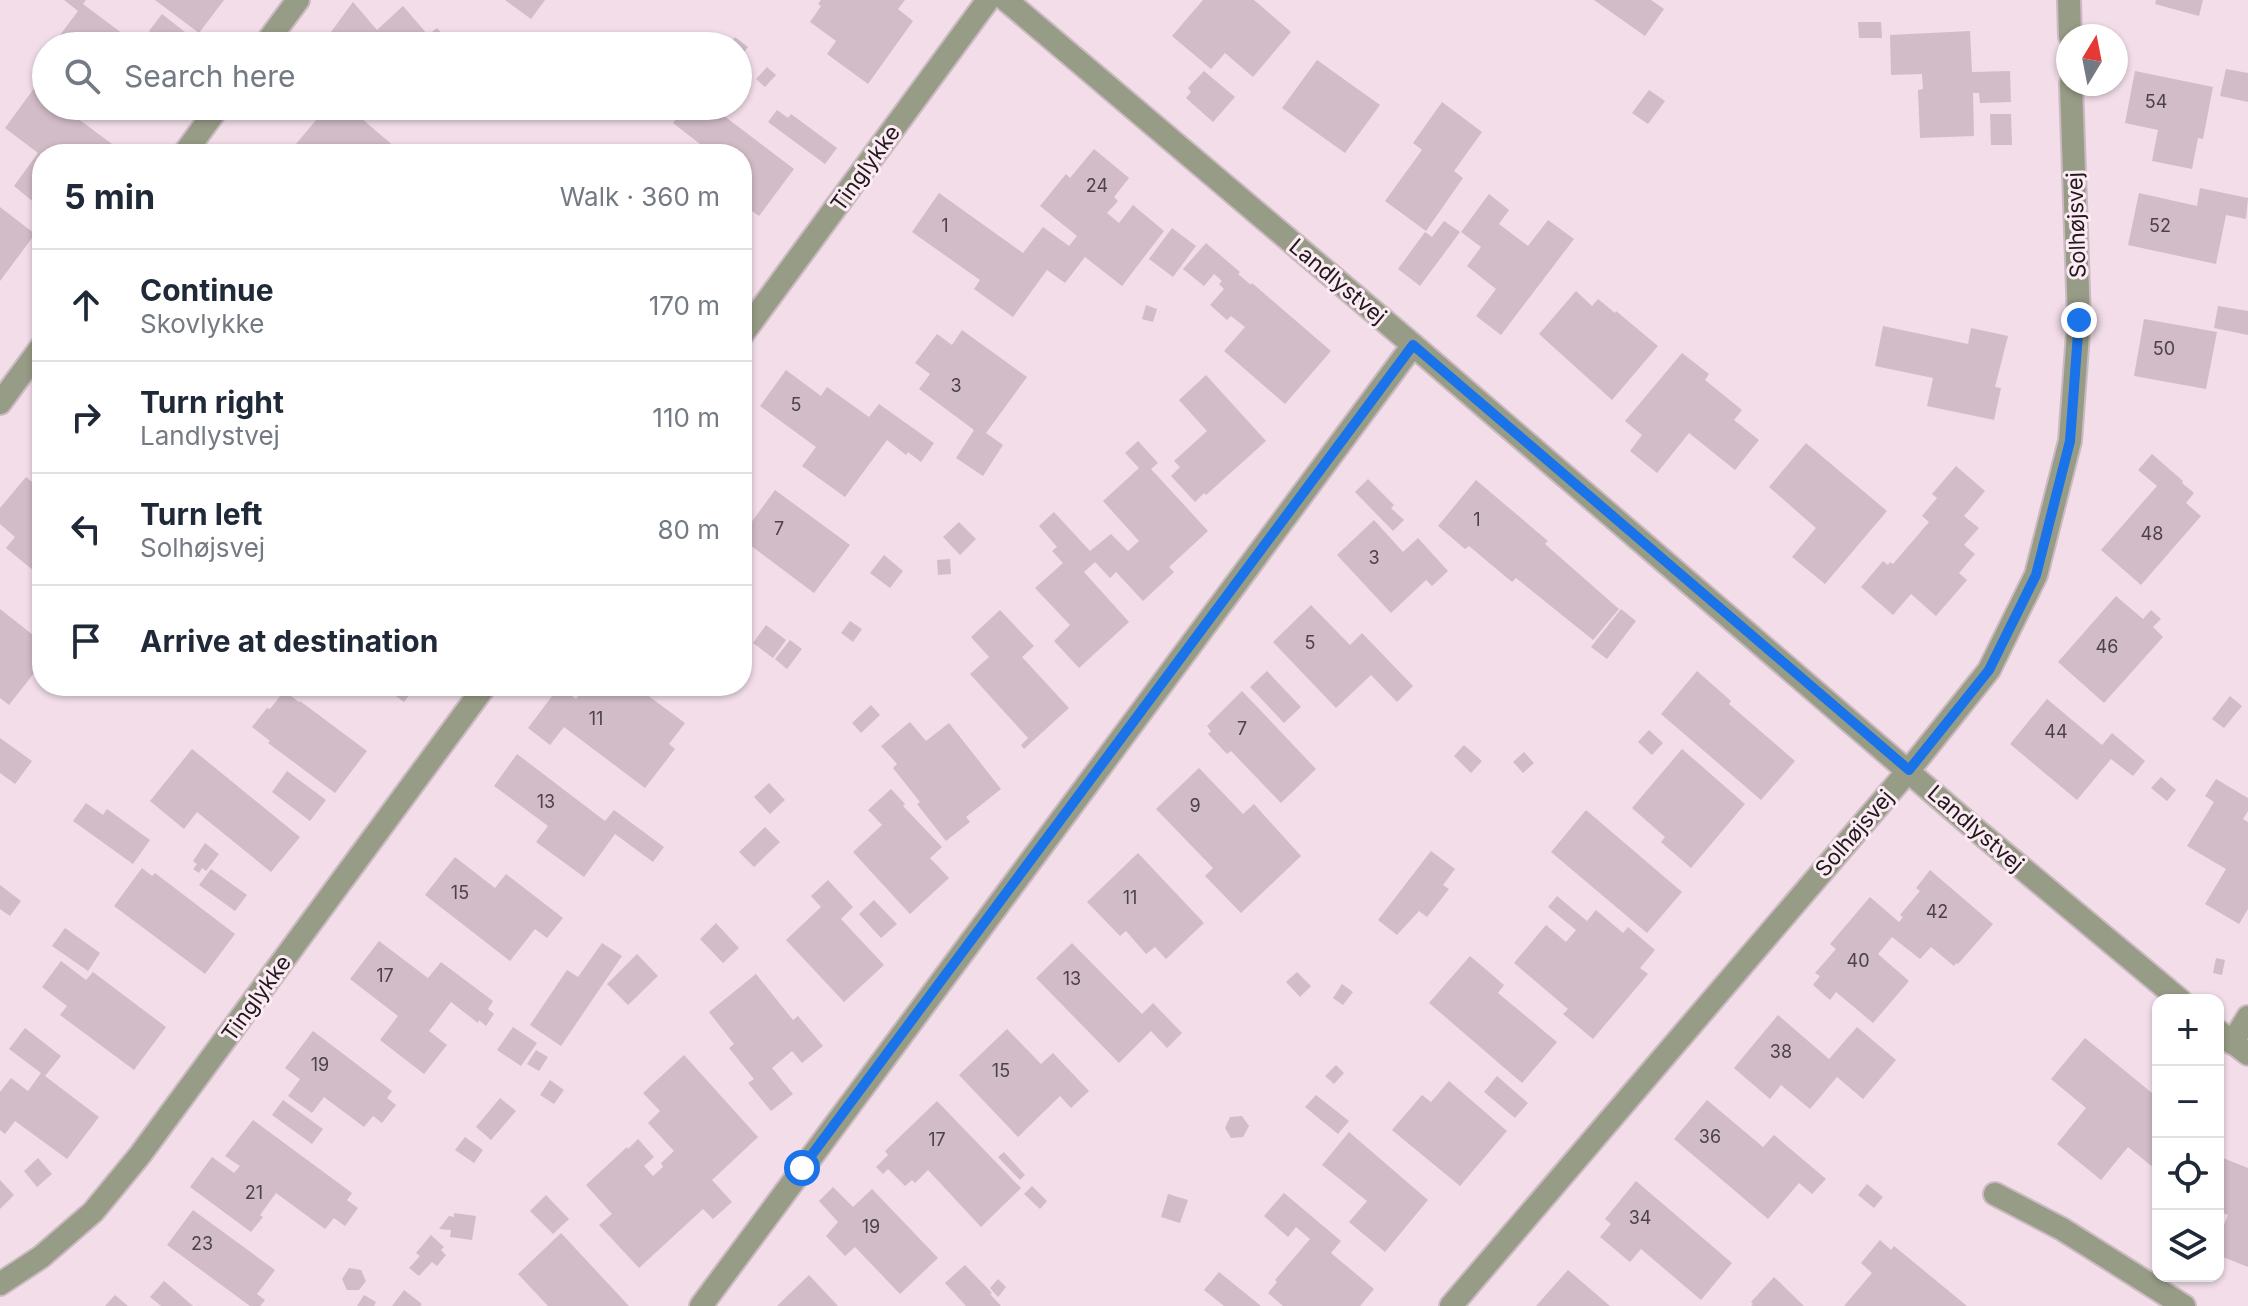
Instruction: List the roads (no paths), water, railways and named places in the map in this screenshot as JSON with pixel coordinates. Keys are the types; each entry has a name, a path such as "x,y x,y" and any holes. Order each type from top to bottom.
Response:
{"street":[{"path":"274,32 298,0"},
{"name":"Tinglykke","path":"752,321 988,0"},
{"name":"Landlystvej","path":"1006,0 1413,345 1968,823 2173,994"},
{"path":"2069,0 2070,24"},
{"name":"Solhøjsvej","path":"1451,1306 1909,770 1989,670 2036,575 2070,441 2079,320 2071,96"},
{"path":"191,144 209,120"},
{"path":"701,1306 1413,345"},
{"path":"0,403 32,360"},
{"name":"Tinglykke","path":"0,1284 41,1257 93,1212 140,1155 478,696"},
{"path":"2233,1043 2248,1017"},
{"path":"1995,1194 2062,1229 2184,1306"}]}
